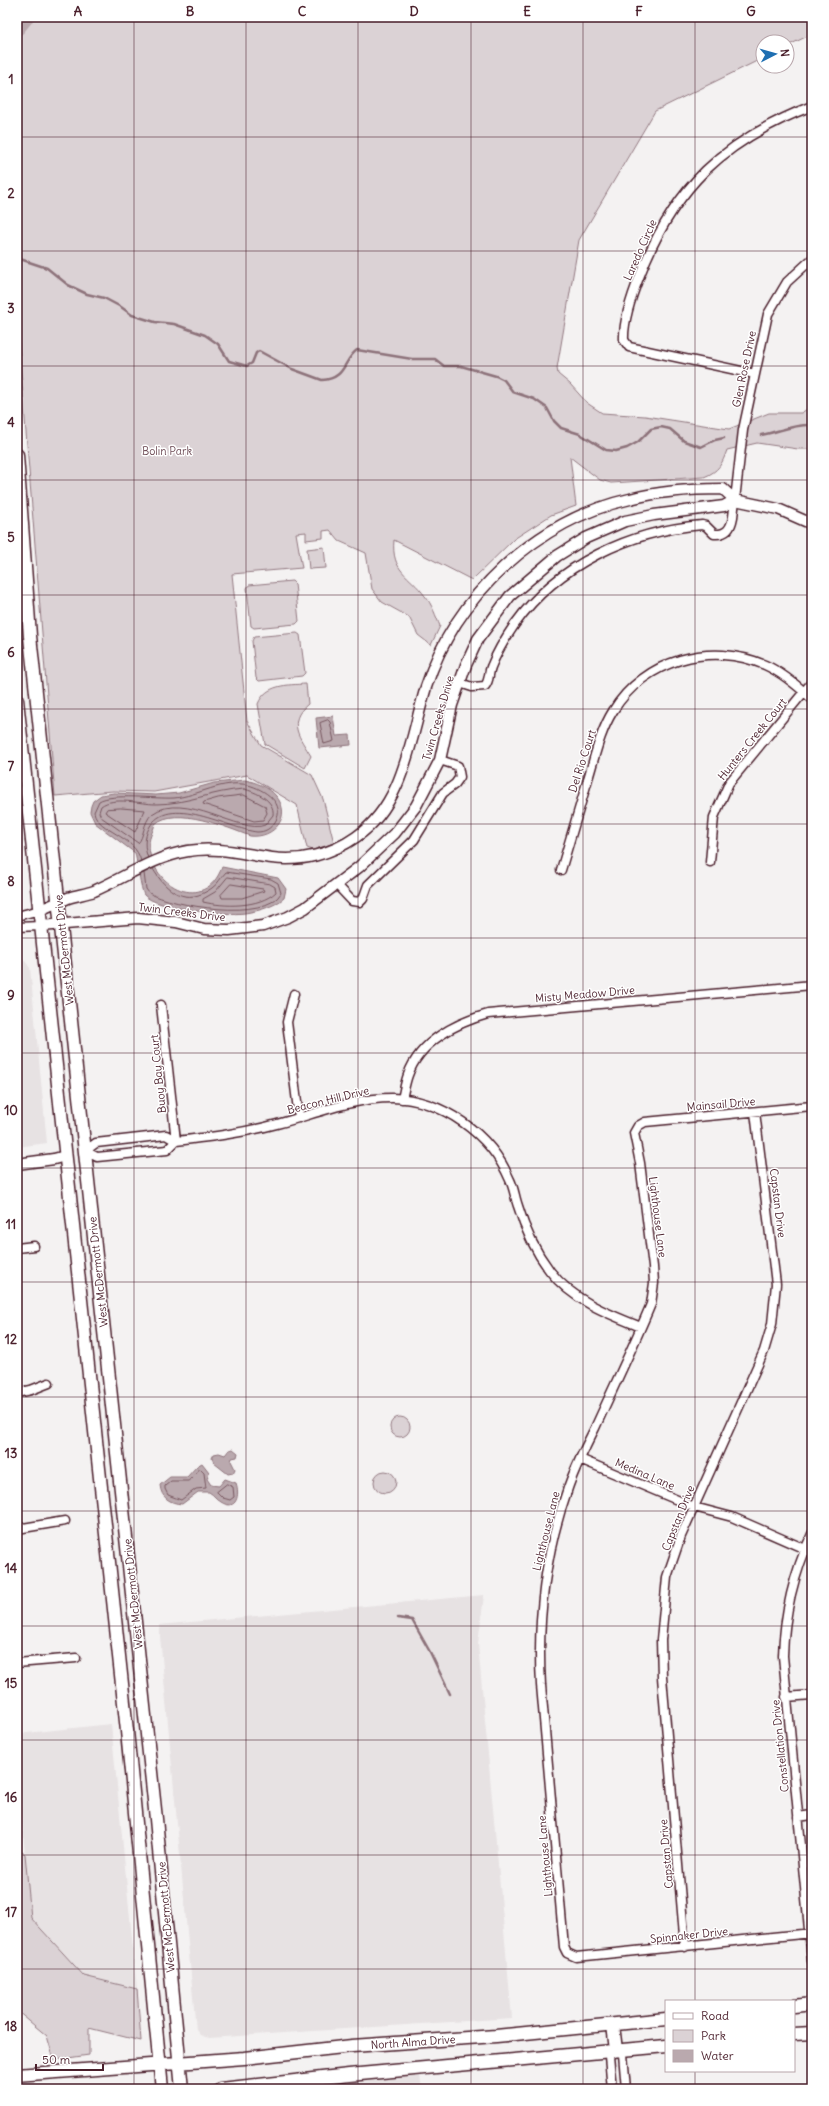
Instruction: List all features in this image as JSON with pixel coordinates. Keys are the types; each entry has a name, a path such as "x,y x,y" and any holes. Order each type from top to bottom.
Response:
{"main road":[{"name":"West McDermott Drive","path":"17,455 30,636 156,1818 182,2089"},
{"name":"West McDermott Drive","path":"17,700 136,1820 162,2089"},
{"path":"65,1156 85,1152"},
{"path":"136,1820 156,1818"},
{"path":"795,2006 812,2004"},
{"name":"North Alma Drive","path":"17,2075 613,2025 665,2019"},
{"path":"613,2025 616,2050"},
{"path":"795,2034 812,2033"},
{"path":"221,2089 349,2075 665,2046"}],"street":[{"name":"Laredo Circle","path":"755,374 630,347 624,340 626,322 634,289 658,233 674,206 695,180 715,160 740,143 764,128 812,106"},
{"name":"Glen Rose Drive","path":"460,683 472,687 485,686 488,682 491,666 500,648 516,624 548,589 570,571 604,550 656,532 702,525 706,526 714,534 725,533 732,524 743,430 763,330 775,300 787,282 812,259"},
{"name":"Twin Creeks Drive","path":"40,910 59,902 92,892 161,858 188,851 211,849 237,851 278,859 298,858 327,852 349,842 374,822 389,803 402,772 427,686 441,652 468,607 488,583 509,562 539,540 565,524 601,507 630,498 690,490 723,489 735,500 778,509 812,524"},
{"name":"Twin Creeks Drive","path":"41,926 138,918 217,930 252,928 297,913 359,867 396,833 416,806 440,760 460,683 478,639 510,596 557,556 586,538 625,522 654,515 724,506 735,500"},
{"name":"Del Rio Court","path":"561,870 600,739 620,701 642,679 678,660 698,656 722,655 744,658 766,666 783,675 812,699"},
{"name":"Hunters Creek Court","path":"710,862 714,817 729,783 812,682"},
{"path":"336,884 352,902 360,902 372,880 414,840 443,793 455,784 460,777 458,766 440,760"},
{"path":"17,916 40,910"},
{"path":"17,927 41,926"},
{"name":"Misty Meadow Drive","path":"402,1099 408,1074 417,1057 432,1042 465,1020 488,1014 812,985"},
{"path":"294,994 287,1022 299,1118"},
{"name":"Buoy Bay Court","path":"161,1005 176,1141"},
{"name":"Beacon Hill Drive","path":"176,1141 166,1135 96,1143 85,1152 97,1157 167,1150 176,1141 249,1132 374,1099 402,1099 416,1102 449,1114 476,1133 491,1149 504,1168 531,1242 551,1272 572,1293 592,1306 641,1327"},
{"name":"Mainsail Drive","path":"635,1129 641,1123 645,1122 812,1106"},
{"name":"Capstan Drive","path":"686,1947 660,1640 668,1577 681,1536 764,1351 772,1324 776,1284 755,1112"},
{"name":"Lighthouse Lane","path":"569,1956 564,1947 541,1685 539,1650 543,1597 554,1535 567,1491 580,1459 651,1304 654,1283 640,1163 634,1138 635,1129"},
{"path":"17,1164 65,1156"},
{"path":"17,1248 34,1246"},
{"path":"17,1393 31,1390 49,1383"},
{"name":"Medina Lane","path":"580,1459 694,1507 732,1517 809,1550"},
{"path":"17,1529 65,1521"},
{"name":"Constellation Drive","path":"812,1534 809,1550 794,1581 787,1609 783,1656 811,1934 812,1961"},
{"path":"17,1663 76,1658"},
{"path":"786,1697 812,1695"},
{"path":"798,1816 812,1815"},
{"name":"Spinnaker Drive","path":"569,1956 576,1957 811,1934"},
{"path":"612,2089 609,2056 616,2050 623,2054 626,2089"}],"shaded area":[{"path":"17,950 30,968 47,1143 17,1147"},
{"path":"484,1595 478,1644 512,2018 209,2038 200,2035 196,2030 159,1625"},
{"path":"111,1724 137,1989 84,1976 31,1918 17,1769 17,1734"},
{"path":"420,2076 422,2089 303,2089"}],"green space":[{"name":"Bolin Park","path":"17,17 812,17 812,34 795,42 795,34 755,34 755,62 655,111 579,240 557,368 558,374 570,384 587,403 602,413 645,416 729,429 769,413 801,413 812,406 812,449 798,449 757,443 727,450 717,470 704,477 611,483 600,480 570,457 576,506 551,515 514,539 472,580 394,540 395,559 398,566 427,599 440,626 431,645 418,635 409,617 382,602 372,589 366,553 339,541 330,530 323,531 323,538 306,540 306,532 296,533 302,568 232,574 247,721 261,745 312,775 323,799 334,843 313,850 307,848 297,805 247,775 154,792 113,791 55,796 17,319"},
{"path":"324,547 326,568 309,569 307,549"},
{"path":"292,581 295,584 299,621 296,624 254,628 251,626 247,588 249,585"},
{"path":"297,633 300,635 305,673 302,676 259,681 256,678 252,641 254,637"},
{"path":"306,684 308,704 301,711 296,724 299,736 311,756 305,768 265,744 258,704 262,697 272,689 285,685"},
{"path":"396,1417 404,1417 410,1423 410,1431 404,1437 396,1437 390,1431 390,1423"},
{"path":"385,1471 393,1474 396,1482 393,1490 385,1493 377,1490 374,1482 377,1474"},
{"path":"17,1849 25,1854 31,1918 84,1976 137,1989 141,2041 89,2028 89,2055 54,2060 47,2036 17,2011"}],"water":[{"path":"333,716 336,736 350,735 351,745 319,748 316,718"},
{"path":"245,780 270,790 281,804 282,818 273,830 267,834 250,836 202,820 188,817 176,817 164,819 155,824 150,838 149,847 152,861 159,874 180,890 192,892 204,889 214,881 222,867 278,878 286,889 284,898 271,906 260,910 236,914 208,912 176,908 151,900 144,895 135,853 95,823 90,812 93,801 101,795 114,793 156,795 179,793 214,783"},
{"path":"233,1449 238,1453 237,1457 232,1458 231,1461 235,1469 233,1473 228,1474 214,1463 212,1458 214,1454 219,1453 225,1455 229,1450"},
{"path":"202,1463 209,1472 207,1479 211,1485 219,1486 225,1479 236,1483 238,1492 234,1503 231,1505 226,1505 209,1492 198,1492 182,1504 170,1501 164,1496 160,1485 170,1477 187,1477 197,1466"}],"waterway":[{"path":"17,28 26,17"},
{"path":"17,258 47,268 68,285 87,294 104,298 132,315 155,322 174,324 205,335 218,344 229,361 247,366 252,363 256,353 259,351 292,369 322,380 330,379 340,373 352,354 357,350 412,359 435,359 444,366 461,366 496,376 504,380 513,392 534,399 547,408 554,421 561,428 580,434 606,450 616,451 627,448 638,442 651,429 661,427 670,429 684,441 701,447 715,440 724,438"},
{"path":"761,435 792,427 812,425"},
{"path":"398,1618 412,1620 430,1652 450,1694"}]}
